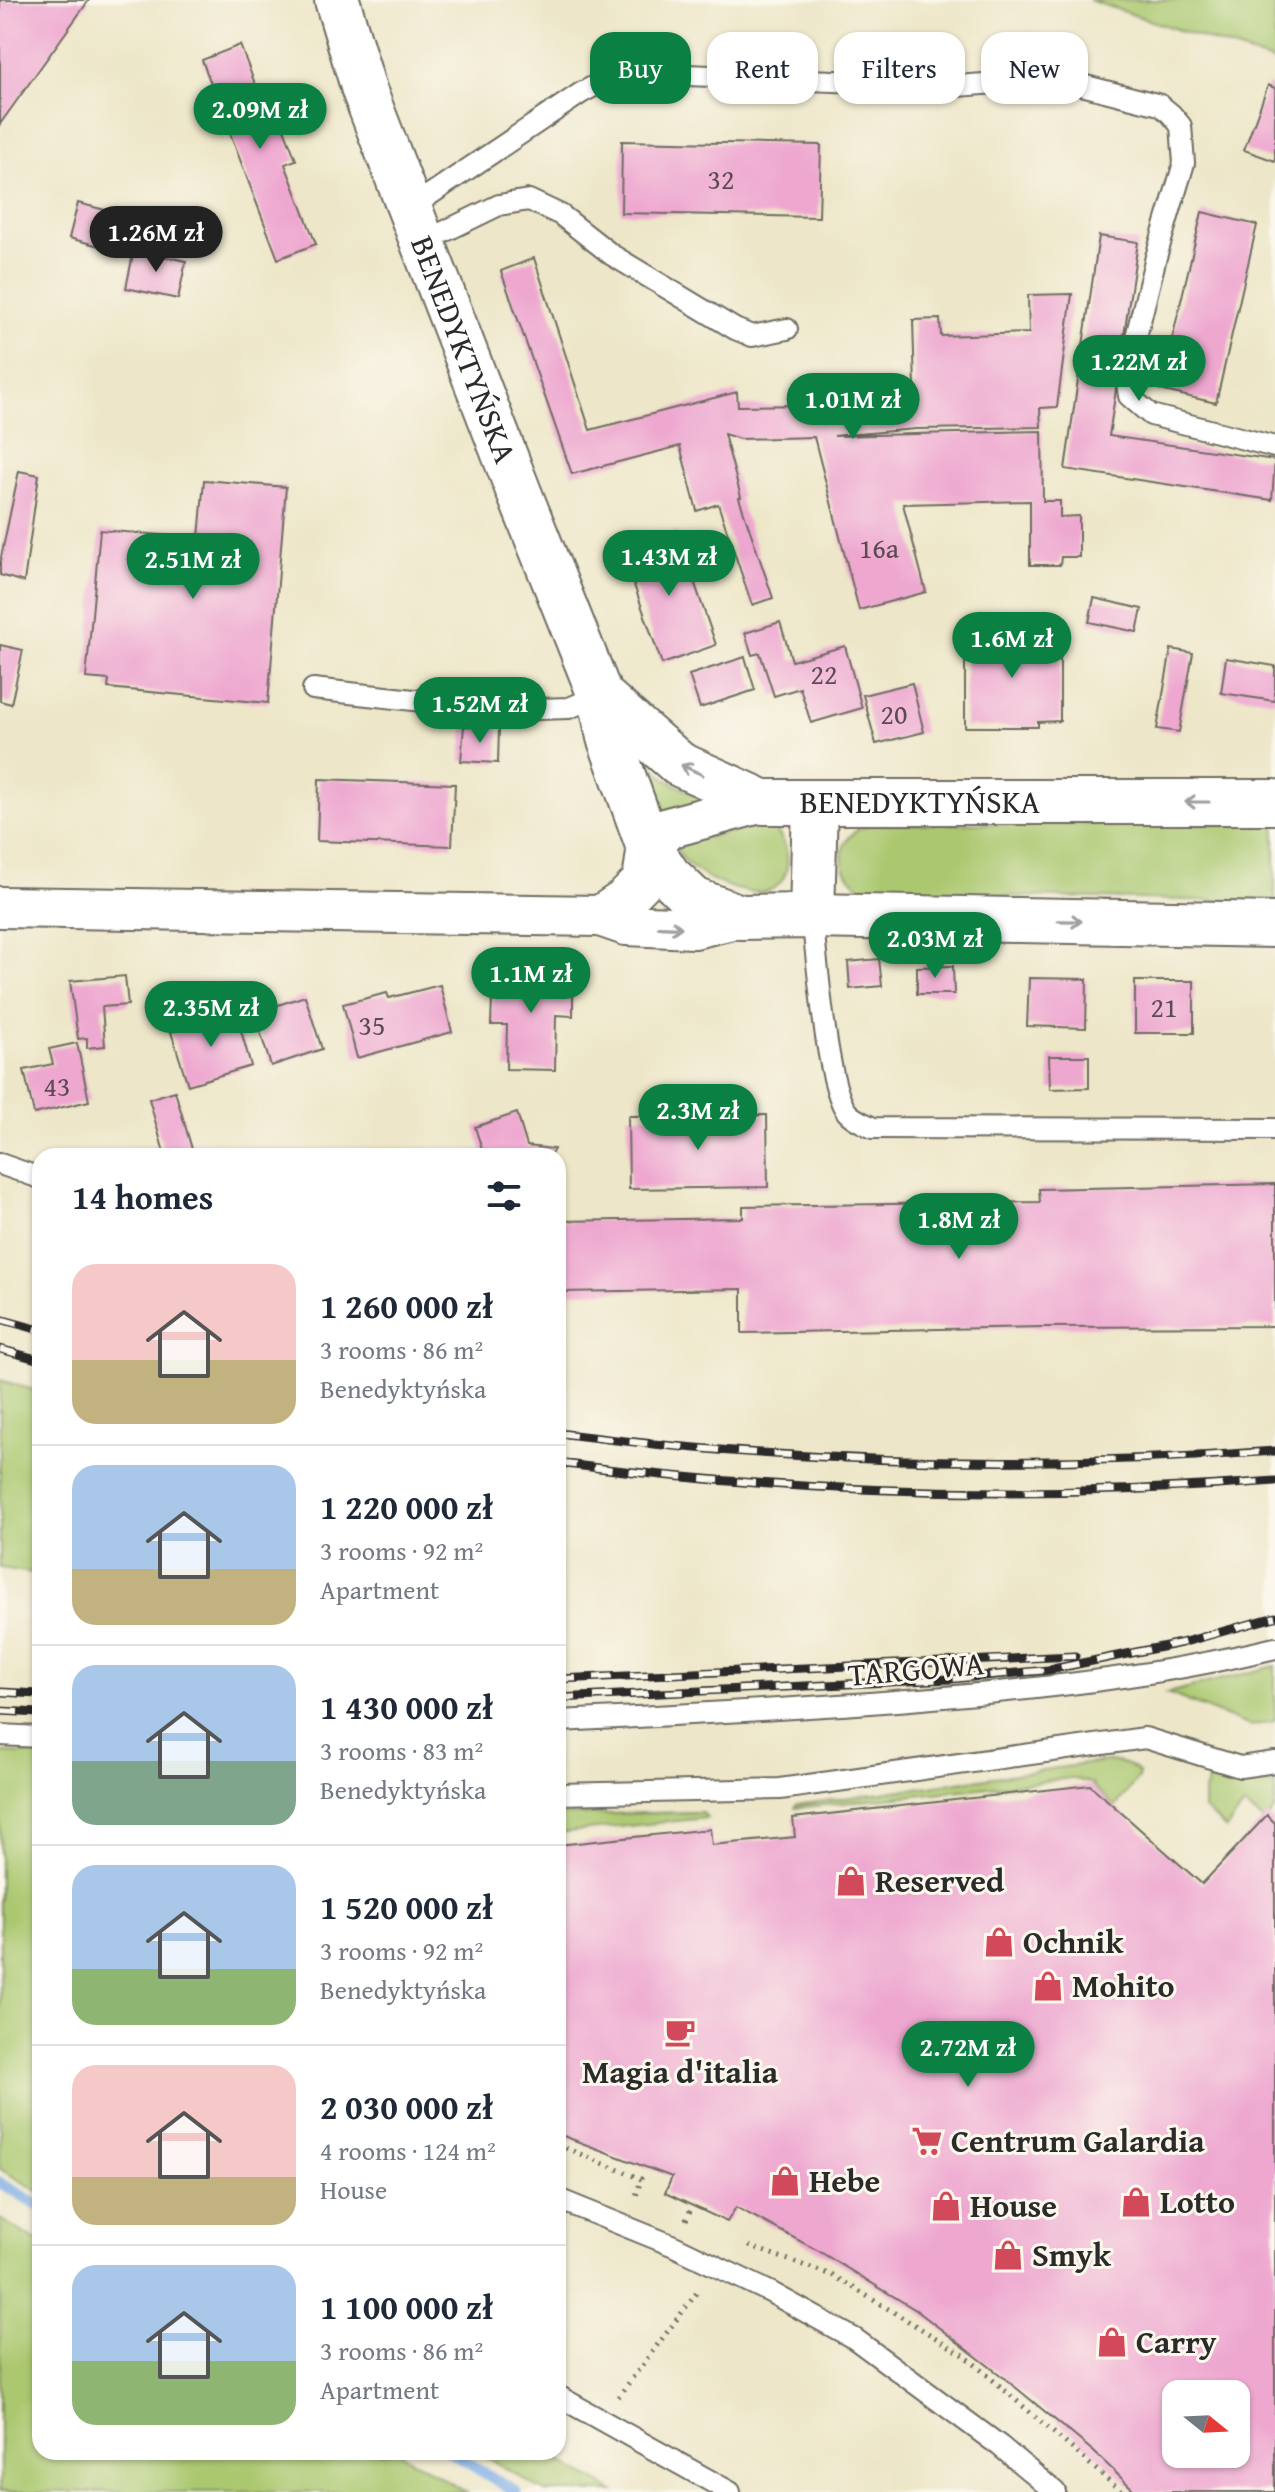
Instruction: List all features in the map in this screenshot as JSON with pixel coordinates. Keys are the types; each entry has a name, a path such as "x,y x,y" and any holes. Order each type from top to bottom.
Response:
{"street":[{"name":"BENEDYKTYŃSKA","path":"337,0 364,90 600,695 609,737 648,845 668,875 694,900 740,917"},
{"name":"BENEDYKTYŃSKA","path":"600,695 679,764 763,802 1275,802"},
{"path":"600,916 624,900 643,881 648,845 668,828 763,802"},
{"path":"812,916 815,802"},
{"path":"0,907 600,916 626,925 694,928 740,917 812,916 1275,925"}],"lane":[{"path":"417,225 581,93 615,75 637,73 957,86 1066,81 1160,105 1181,126 1184,163 1156,257 1126,377 1129,396 1151,415 1275,447"},
{"path":"417,225 529,200 561,215 612,255 735,329 752,336 787,329"},
{"path":"313,689 505,710 569,708 600,695"},
{"path":"812,916 830,1061 839,1094 845,1110 873,1128 1275,1129"},
{"path":"0,1164 32,1175"},
{"name":"TARGOWA","path":"566,1721 785,1710 1045,1688 1275,1648"},
{"path":"0,1735 32,1737"},
{"path":"566,1794 780,1789 1145,1738 1240,1767 1275,1762"},
{"path":"566,2202 674,2246 770,2292 855,2339 988,2437 1055,2492"},
{"path":"566,2400 730,2492"}],"path":[{"path":"566,2148 641,2179 634,2203"},
{"path":"740,2243 834,2276 964,2355 1122,2492"},
{"path":"601,2420 707,2280"}],"green space":[{"path":"1089,0 1275,0 1275,62"},
{"path":"624,736 667,780 710,803 659,811"},
{"path":"1275,823 1275,902 871,893 849,876 842,855 851,835 875,824"},
{"path":"757,824 776,831 786,848 787,858 787,867 779,884 763,892 741,890 707,877 688,864 674,846"},
{"path":"0,1380 32,1390 32,1573 0,1568"},
{"path":"1275,1666 1275,1721 1250,1726 1167,1693"},
{"path":"0,1753 32,1754 32,2187 0,2169"},
{"path":"1107,1761 1132,1767 1139,1773 1115,1807 1093,1784 1072,1778 795,1808 796,1805"},
{"path":"1209,1780 1233,1786 1275,1784 1275,1809 1265,1822 1244,1806 1226,1829 1204,1809 1204,1791"},
{"path":"701,1812 707,1818 566,1832 566,1815"},
{"path":"0,2219 32,2238 32,2460 412,2460 466,2492 0,2492"},
{"path":"491,2460 559,2460 614,2492 545,2492"}],"building":[{"path":"0,0 89,0 0,124"},
{"path":"240,45 271,125 281,121 296,160 285,164 316,244 278,259 202,60"},
{"path":"1268,85 1275,88 1275,161 1244,150"},
{"path":"622,141 821,145 819,217 621,213"},
{"path":"78,203 136,218 126,253 69,238"},
{"path":"1202,212 1257,225 1216,403 1160,390"},
{"path":"1099,236 1138,242 1109,436 1275,460 1272,500 1065,469"},
{"path":"134,250 186,261 178,299 126,288"},
{"path":"534,258 590,430 737,392 738,406 889,404 890,389 915,389 913,320 940,319 941,336 1029,333 1028,295 1072,294 1057,407 1040,408 1041,427 916,429 834,436 1042,431 1043,501 1060,501 1060,517 1079,516 1079,557 1061,557 1060,565 1030,565 1030,501 903,504 926,592 859,610 814,437 740,439 724,434 739,498 773,598 752,605 718,504 697,511 680,446 572,474 501,271"},
{"path":"19,471 39,475 24,582 0,575"},
{"path":"204,480 286,487 268,703 108,688 109,680 86,678 100,530 199,538"},
{"path":"677,532 716,645 662,664 622,551"},
{"path":"1094,598 1142,609 1137,632 1089,622"},
{"path":"780,622 792,661 845,646 862,708 811,723 800,688 774,696 760,653 752,655 745,633"},
{"path":"968,633 1060,633 1060,721 1038,722 1038,727 965,727"},
{"path":"0,645 23,650 11,704 0,701"},
{"path":"1171,649 1193,653 1179,732 1157,729"},
{"path":"745,657 755,690 700,708 689,675"},
{"path":"1226,658 1275,666 1275,701 1221,693"},
{"path":"912,683 924,732 876,744 863,695"},
{"path":"464,726 499,728 498,763 461,761"},
{"path":"319,779 455,784 452,846 317,841"},
{"path":"879,959 882,986 850,989 848,962"},
{"path":"953,966 954,994 917,994 917,967"},
{"path":"493,972 573,974 573,1016 556,1015 555,1070 506,1069 507,1025 491,1025"},
{"path":"125,976 128,1005 102,1007 105,1046 87,1048 87,1038 78,1039 70,981"},
{"path":"1029,978 1087,979 1086,1028 1027,1026"},
{"path":"1135,981 1194,981 1194,1033 1135,1033"},
{"path":"440,985 452,1032 357,1058 343,1004 387,993 389,998"},
{"path":"305,996 322,1049 271,1066 254,1013"},
{"path":"236,1013 251,1066 188,1085 171,1032"},
{"path":"77,1043 89,1101 34,1114 24,1070 53,1064 49,1049"},
{"path":"1049,1056 1089,1056 1089,1088 1050,1089"},
{"path":"175,1091 192,1148 163,1148 149,1099"},
{"path":"517,1113 527,1146 545,1148 482,1148 475,1127"},
{"path":"767,1115 768,1187 629,1189 628,1116"},
{"path":"1275,1184 1275,1326 742,1333 742,1289 566,1292 566,1221 743,1218 743,1206 1040,1202 1039,1189"},
{"name":"Centrum Galardia","path":"1090,1785 1202,1884 1267,1815 1275,1823 1275,2492 1136,2492 1094,2452 916,2310 817,2250 736,2207 727,2222 665,2193 672,2177 566,2137 566,1844 710,1829 712,1845 795,1837 793,1818"}],"waterway":[{"path":"0,2183 32,2201"},
{"path":"463,2460 516,2492"}],"railway":[{"path":"0,1319 32,1328"},
{"path":"0,1349 32,1358"},
{"path":"566,1434 737,1451 916,1460 1096,1460 1275,1451"},
{"path":"566,1464 737,1482 916,1491 1096,1491 1275,1481"},
{"path":"566,1698 950,1679 1048,1670 1181,1643 1275,1617"},
{"path":"566,1679 1075,1656"},
{"path":"0,1692 32,1694"},
{"path":"0,1711 32,1713"}],"place":[{"name":"Reserved","path":"851,1881"},
{"name":"Ochnik","path":"999,1942"},
{"name":"Mohito","path":"1048,1986"},
{"name":"Magia d'italia","path":"680,2032"},
{"name":"Centrum Galardia","path":"927,2141"},
{"name":"Hebe","path":"785,2181"},
{"name":"Lotto","path":"1136,2202"},
{"name":"House","path":"946,2206"},
{"name":"Smyk","path":"1008,2255"},
{"name":"Carry","path":"1112,2342"}]}
